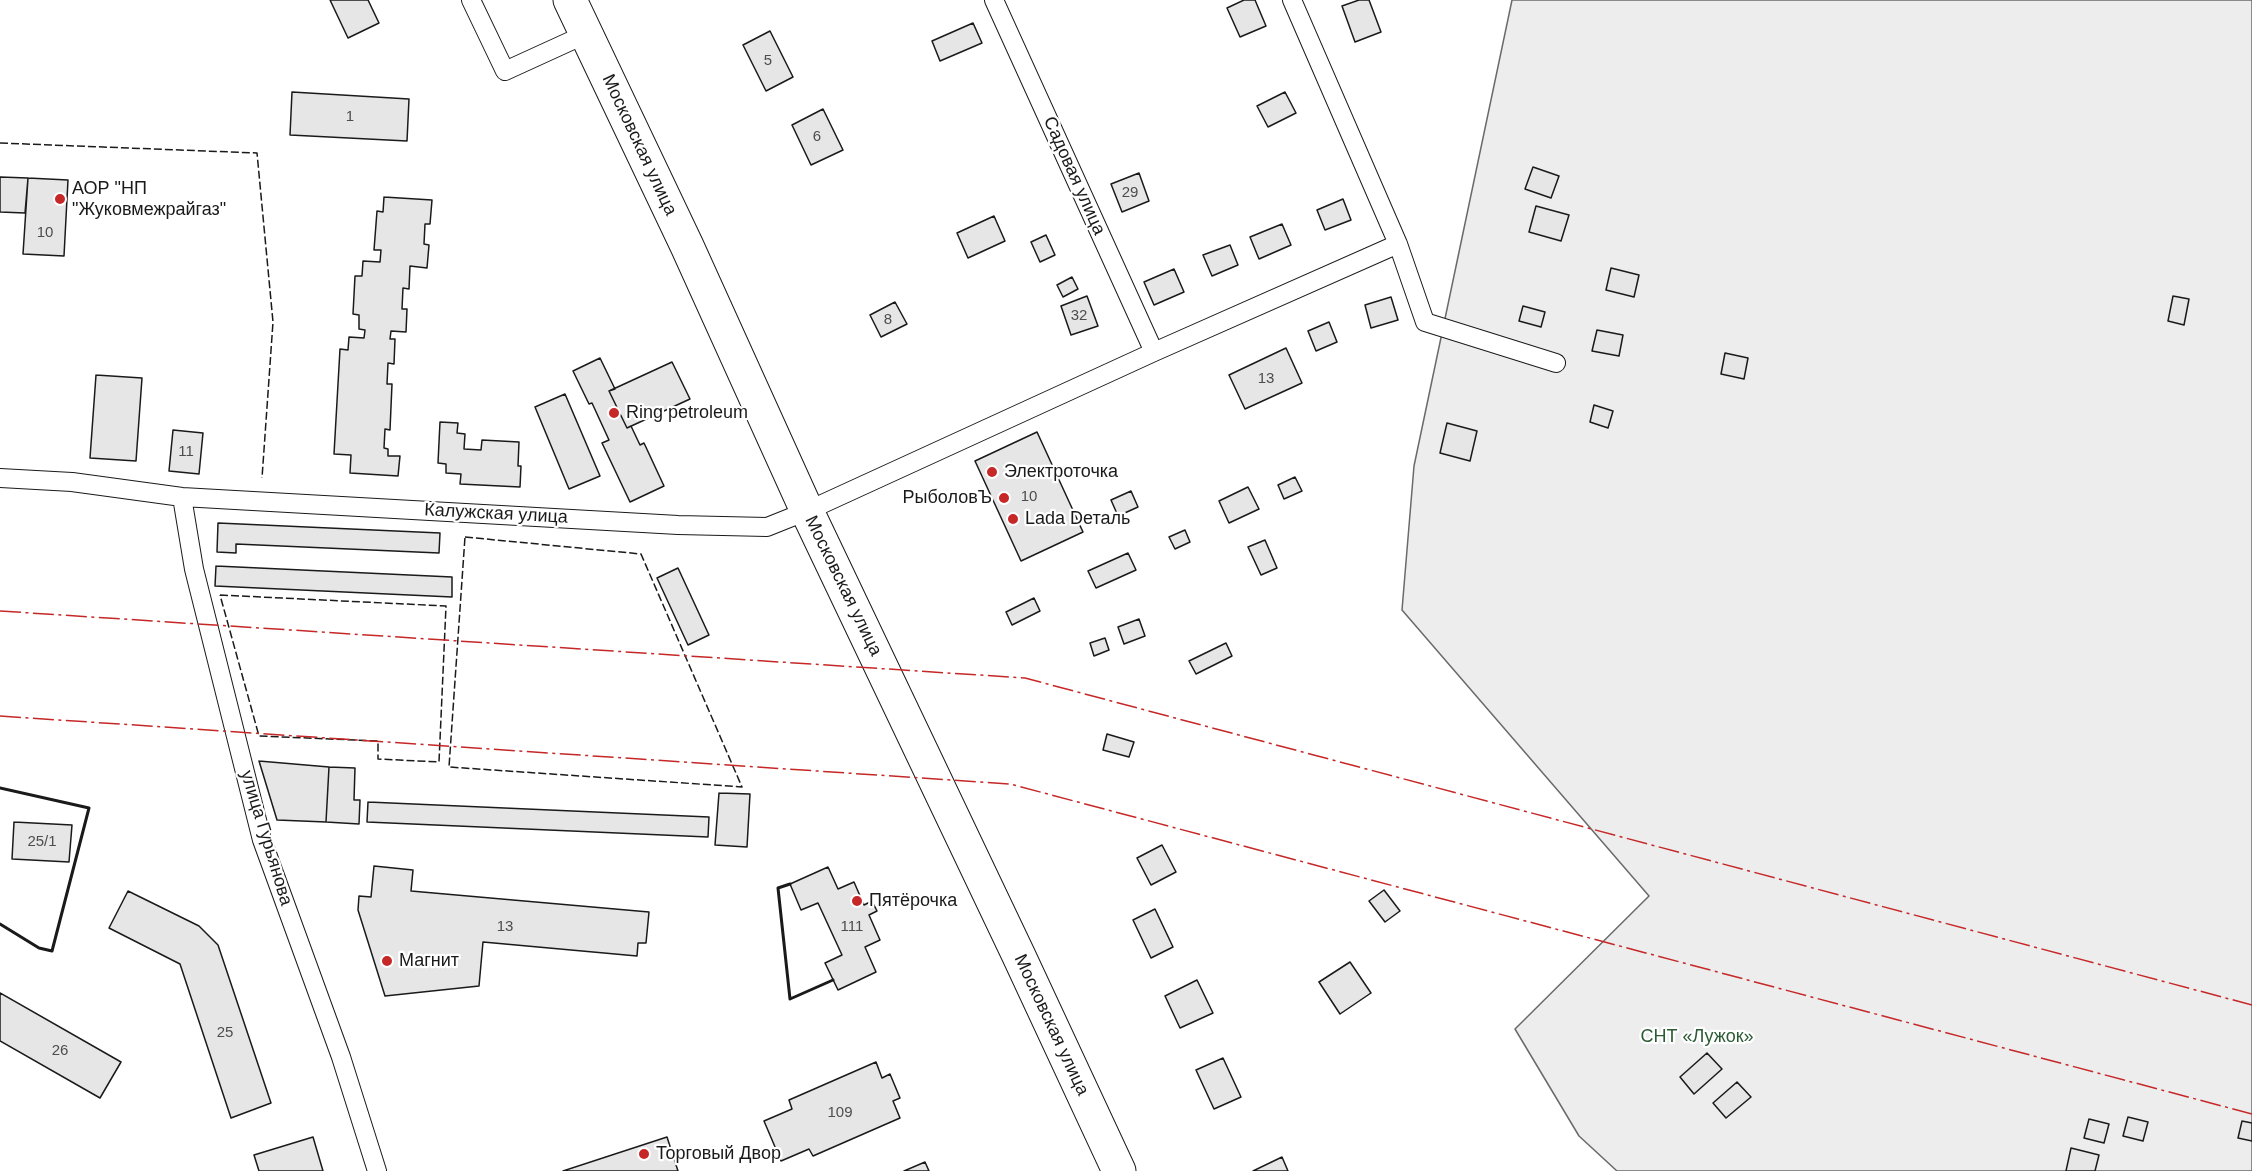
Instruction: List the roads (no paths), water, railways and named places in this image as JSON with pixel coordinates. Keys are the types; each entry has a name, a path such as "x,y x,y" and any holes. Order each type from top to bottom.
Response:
{"highway":[{"name":"Московская улица","path":"570,0 687,246 807,511 1119,1171"}],"street":[{"path":"471,0 505,71 586,34"},
{"name":"Садовая улица","path":"994,0 1154,352"},
{"path":"1292,0 1398,244 1425,322 1556,363"},
{"name":"Калужская улица","path":"0,478 72,482 182,496 678,525 767,527 1398,244"},
{"name":"улица Гурьянова","path":"182,496 194,569 262,840 341,1057 377,1171"}],"place":[{"name":"АОР \"НП \"Жуковмежрайгаз\"","path":"60,199"},
{"name":"Ring petroleum","path":"614,413"},
{"name":"Электроточка","path":"992,472"},
{"name":"РыболовЪ","path":"1004,498"},
{"name":"Lada Dеталь","path":"1013,519"},
{"name":"Пятёрочка","path":"857,901"},
{"name":"Магнит","path":"387,961"},
{"name":"Торговый Двор","path":"644,1154"}],"park label":[{"name":"СНТ «Лужок»","path":"1697,1037"}]}
